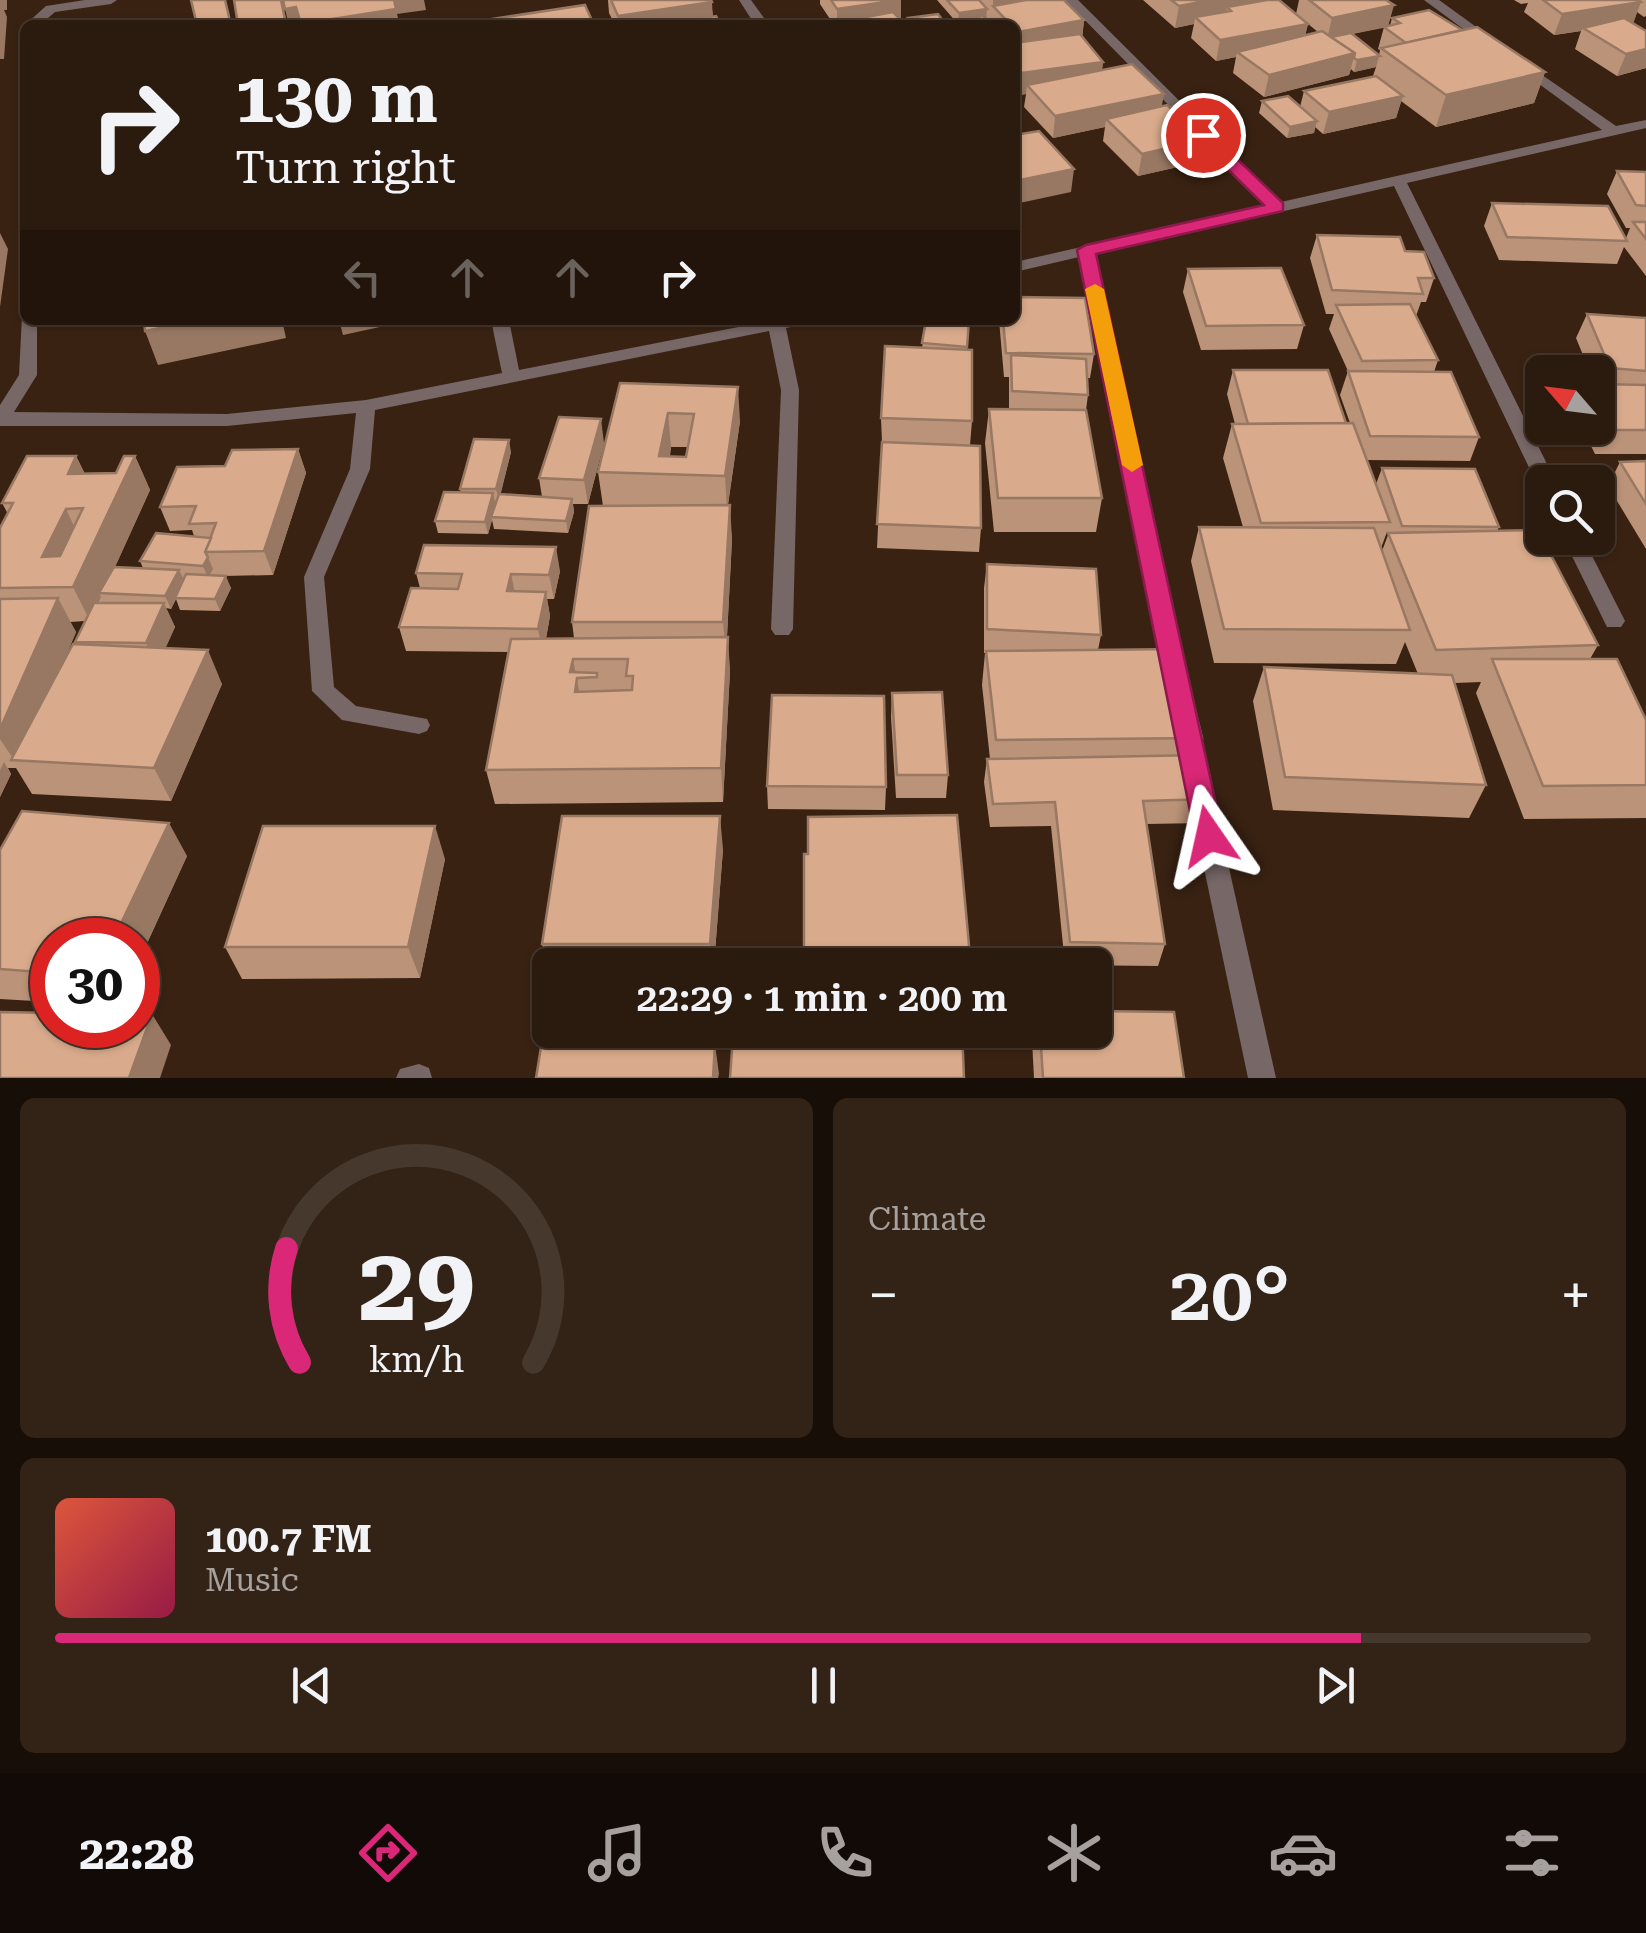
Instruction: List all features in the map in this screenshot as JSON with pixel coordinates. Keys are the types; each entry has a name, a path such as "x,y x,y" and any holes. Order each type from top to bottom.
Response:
{"street":[{"path":"38,20 51,8 112,0"},
{"path":"1071,0 1277,207"},
{"path":"1430,0 1612,130"},
{"path":"1020,266 1646,124"},
{"path":"1399,181 1538,465"},
{"path":"1086,250 1182,703"},
{"path":"0,419 28,375 28,325"},
{"path":"501,325 511,374"},
{"path":"0,419 226,420 366,406 511,374 780,325"},
{"path":"776,326 790,390 782,629"},
{"path":"366,406 360,469 314,577 323,691 350,714 419,725"},
{"path":"1581,555 1614,621"},
{"path":"1194,760 1262,1078"}],"building":[{"path":"191,0 225,0 230,20 196,20"},
{"path":"234,0 281,0 285,20 237,20"},
{"path":"283,0 394,0 396,9 326,20 300,20 296,7 285,9"},
{"path":"611,0 711,0 712,2 618,16"},
{"path":"831,0 899,0 837,9"},
{"path":"947,0 979,0 987,9 959,13"},
{"path":"1026,0 1064,0 1084,20 1020,32 1020,20 1006,20 993,6"},
{"path":"1171,0 1210,0 1179,6"},
{"path":"1279,0 1308,24 1220,40 1195,17 1231,11 1227,7"},
{"path":"1309,0 1386,0 1394,5 1332,18"},
{"path":"1543,0 1638,0 1641,2 1562,14"},
{"path":"585,5 592,20 486,20"},
{"path":"1429,10 1462,30 1406,43 1384,27 1400,23 1392,18"},
{"path":"893,12 901,20 850,20"},
{"path":"938,14 942,20 909,20"},
{"path":"1624,18 1646,31 1646,49 1626,54 1583,28"},
{"path":"1477,27 1545,72 1446,95 1381,48"},
{"path":"1322,31 1355,53 1269,75 1237,52"},
{"path":"1351,33 1380,56 1357,60 1355,53 1331,37"},
{"path":"1080,34 1103,62 1022,73 1020,42"},
{"path":"1132,64 1164,94 1055,116 1027,85"},
{"path":"1376,76 1403,96 1329,112 1304,91"},
{"path":"1288,96 1317,121 1290,127 1262,101"},
{"path":"1167,105 1205,139 1142,154 1106,119"},
{"path":"1039,131 1074,169 1020,180 1020,134"},
{"path":"1617,171 1646,172 1646,206 1636,205"},
{"path":"1492,203 1608,206 1627,241 1507,237"},
{"path":"1633,222 1646,222 1646,239"},
{"path":"1317,235 1400,237 1405,251 1424,252 1434,278 1418,278 1423,294 1332,290"},
{"path":"1281,268 1304,325 1206,326 1188,269"},
{"path":"1020,297 1085,298 1094,354 1006,353 1003,325 1020,325"},
{"path":"1410,304 1438,360 1362,361 1336,305"},
{"path":"1587,314 1646,318 1646,371 1615,368 1615,355 1604,355"},
{"path":"144,325 174,325 145,331"},
{"path":"925,325 969,325 967,347 922,343"},
{"path":"885,346 972,350 972,421 881,418"},
{"path":"1011,355 1086,359 1088,395 1012,391"},
{"path":"1233,370 1328,370 1346,423 1248,424"},
{"path":"1348,371 1451,372 1479,437 1370,436"},
{"path":"620,383 738,387 725,476 598,472","holes":["668,413 694,414 686,457 659,456"]},
{"path":"1615,384 1646,385 1646,430 1615,430"},
{"path":"989,409 1086,410 1102,498 998,498"},
{"path":"559,417 601,419 584,480 539,478"},
{"path":"1353,423 1390,522 1261,523 1232,424"},
{"path":"474,439 509,440 496,489 460,489"},
{"path":"882,442 980,446 981,528 877,524"},
{"path":"298,449 264,551 205,552 216,523 189,524 196,506 160,507 177,467 225,466 232,450"},
{"path":"27,456 76,456 68,474 116,473 124,456 135,456 73,587 0,588 0,528 13,503 2,503","holes":["83,508 60,556 42,557 66,509"]},
{"path":"1646,461 1646,504 1620,462"},
{"path":"1382,468 1475,469 1499,527 1402,526"},
{"path":"444,492 493,493 485,522 435,521"},
{"path":"499,494 572,499 566,521 491,517"},
{"path":"730,505 723,622 572,622 589,506"},
{"path":"1199,527 1374,528 1410,630 1224,629"},
{"path":"1525,530 1525,555 1551,555 1598,645 1436,650 1388,533"},
{"path":"156,533 211,538 203,566 140,561"},
{"path":"424,545 556,547 549,575 511,574 507,591 546,592 538,629 399,627 411,588 458,589 462,574 416,573"},
{"path":"987,564 1096,569 1101,635 987,629"},
{"path":"114,567 179,570 165,596 99,593"},
{"path":"186,574 226,576 215,599 175,598"},
{"path":"58,598 0,729 0,599"},
{"path":"94,603 164,603 146,643 75,642"},
{"path":"728,637 721,768 486,770 511,639","holes":["573,659 628,659 626,676 633,676 632,690 575,692 577,678 597,677 597,673 570,672"]},
{"path":"73,644 208,650 154,768 11,760"},
{"path":"1180,649 1202,738 996,740 986,651"},
{"path":"1492,659 1617,659 1646,720 1646,785 1543,786"},
{"path":"1264,667 1452,675 1486,785 1285,777"},
{"path":"942,692 948,775 897,775 892,693"},
{"path":"772,695 884,696 886,787 767,786"},
{"path":"1201,755 1211,799 1143,801 1165,944 1070,942 1055,802 993,804 987,759"},
{"path":"22,811 169,823 124,918 30,918 30,971 0,969 0,850"},
{"path":"957,815 969,948 804,948 808,817"},
{"path":"562,816 720,816 710,944 542,944"},
{"path":"263,826 435,826 408,947 225,947"},
{"path":"1112,1011 1174,1012 1184,1078 1043,1078 1041,1048 1112,1048"},
{"path":"0,1012 30,1013 30,1048 140,1048 129,1078 0,1078"},
{"path":"541,1048 715,1048 713,1078 536,1078"},
{"path":"732,1048 963,1048 964,1078 730,1078"}],"slow traffic":[{"path":"1095,289 1132,465"}],"route":[{"path":"1203,135 1277,207 1086,250 1209,836"}]}
